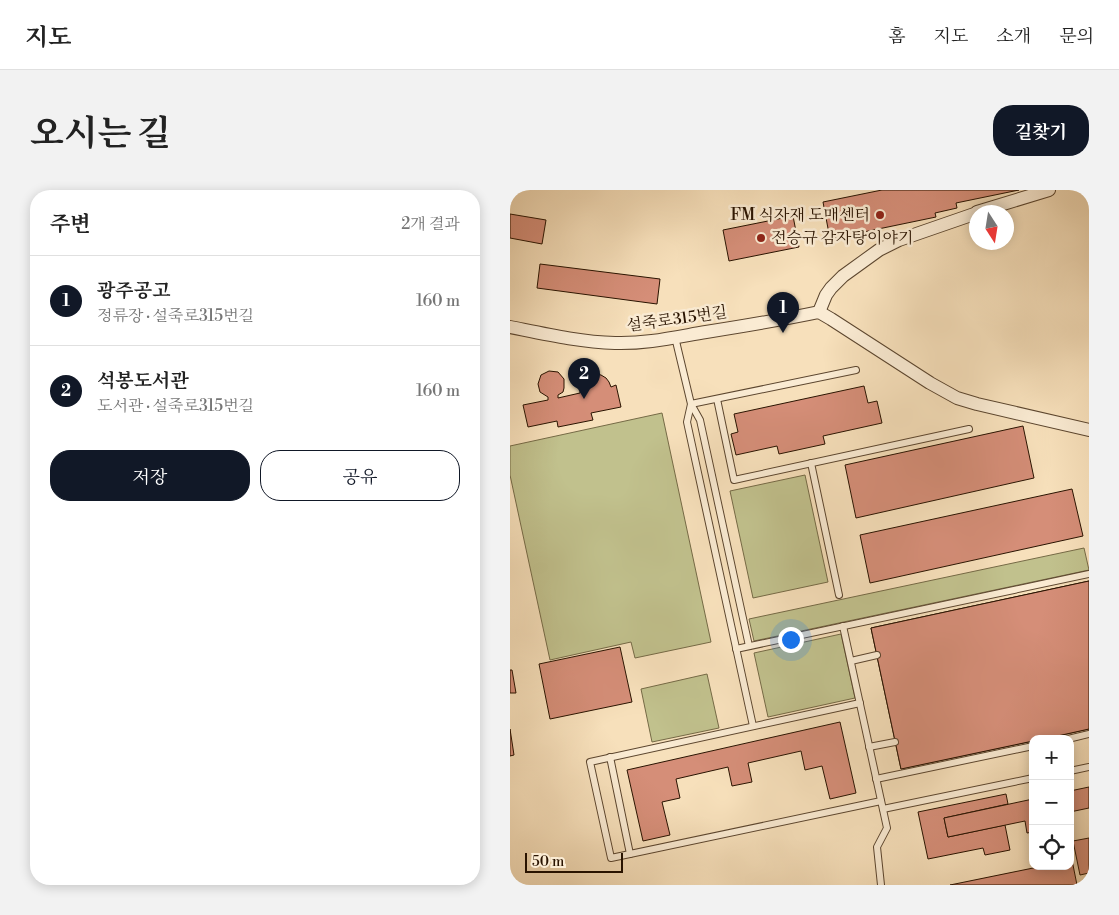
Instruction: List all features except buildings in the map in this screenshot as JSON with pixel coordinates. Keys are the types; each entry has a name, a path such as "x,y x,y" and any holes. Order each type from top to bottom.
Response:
{"street":[{"path":"1001,205 1049,190"},
{"path":"969,215 899,240 879,250 837,281 826,295 819,312 930,383 957,398 1089,430"},
{"name":"설죽로315번길","path":"510,327 587,341 642,342 675,338 819,312"}],"lane":[{"path":"675,338 691,404 700,420 749,646"},
{"path":"691,404 856,370"},
{"path":"717,399 734,480 969,429"},
{"path":"691,404 688,422 753,726"},
{"path":"811,463 838,595"},
{"path":"736,649 1089,574"},
{"path":"843,626 887,828 877,847 880,885"},
{"path":"851,661 877,655"},
{"path":"860,703 590,762 611,858 881,801"},
{"path":"1074,738 1089,734"},
{"path":"870,747 896,742"},
{"path":"876,779 1029,747"},
{"path":"610,757 630,854"},
{"path":"1074,769 1089,767"},
{"path":"883,809 1029,779"}],"green space":[{"path":"662,413 711,642 635,658 631,642 550,660 510,475 510,446"},
{"path":"805,475 828,582 753,598 730,491"},
{"path":"1084,548 1089,570 754,641 749,619"},
{"path":"841,634 855,698 768,717 754,653"},
{"path":"707,674 719,728 652,742 641,689"}],"place":[{"name":"FM 식자재 도매센터","path":"880,215"},
{"name":"전승규 감자탕이야기","path":"761,238"},
{"name":"광주공고","path":"783,333"},
{"name":"석봉도서관","path":"584,399"}]}
